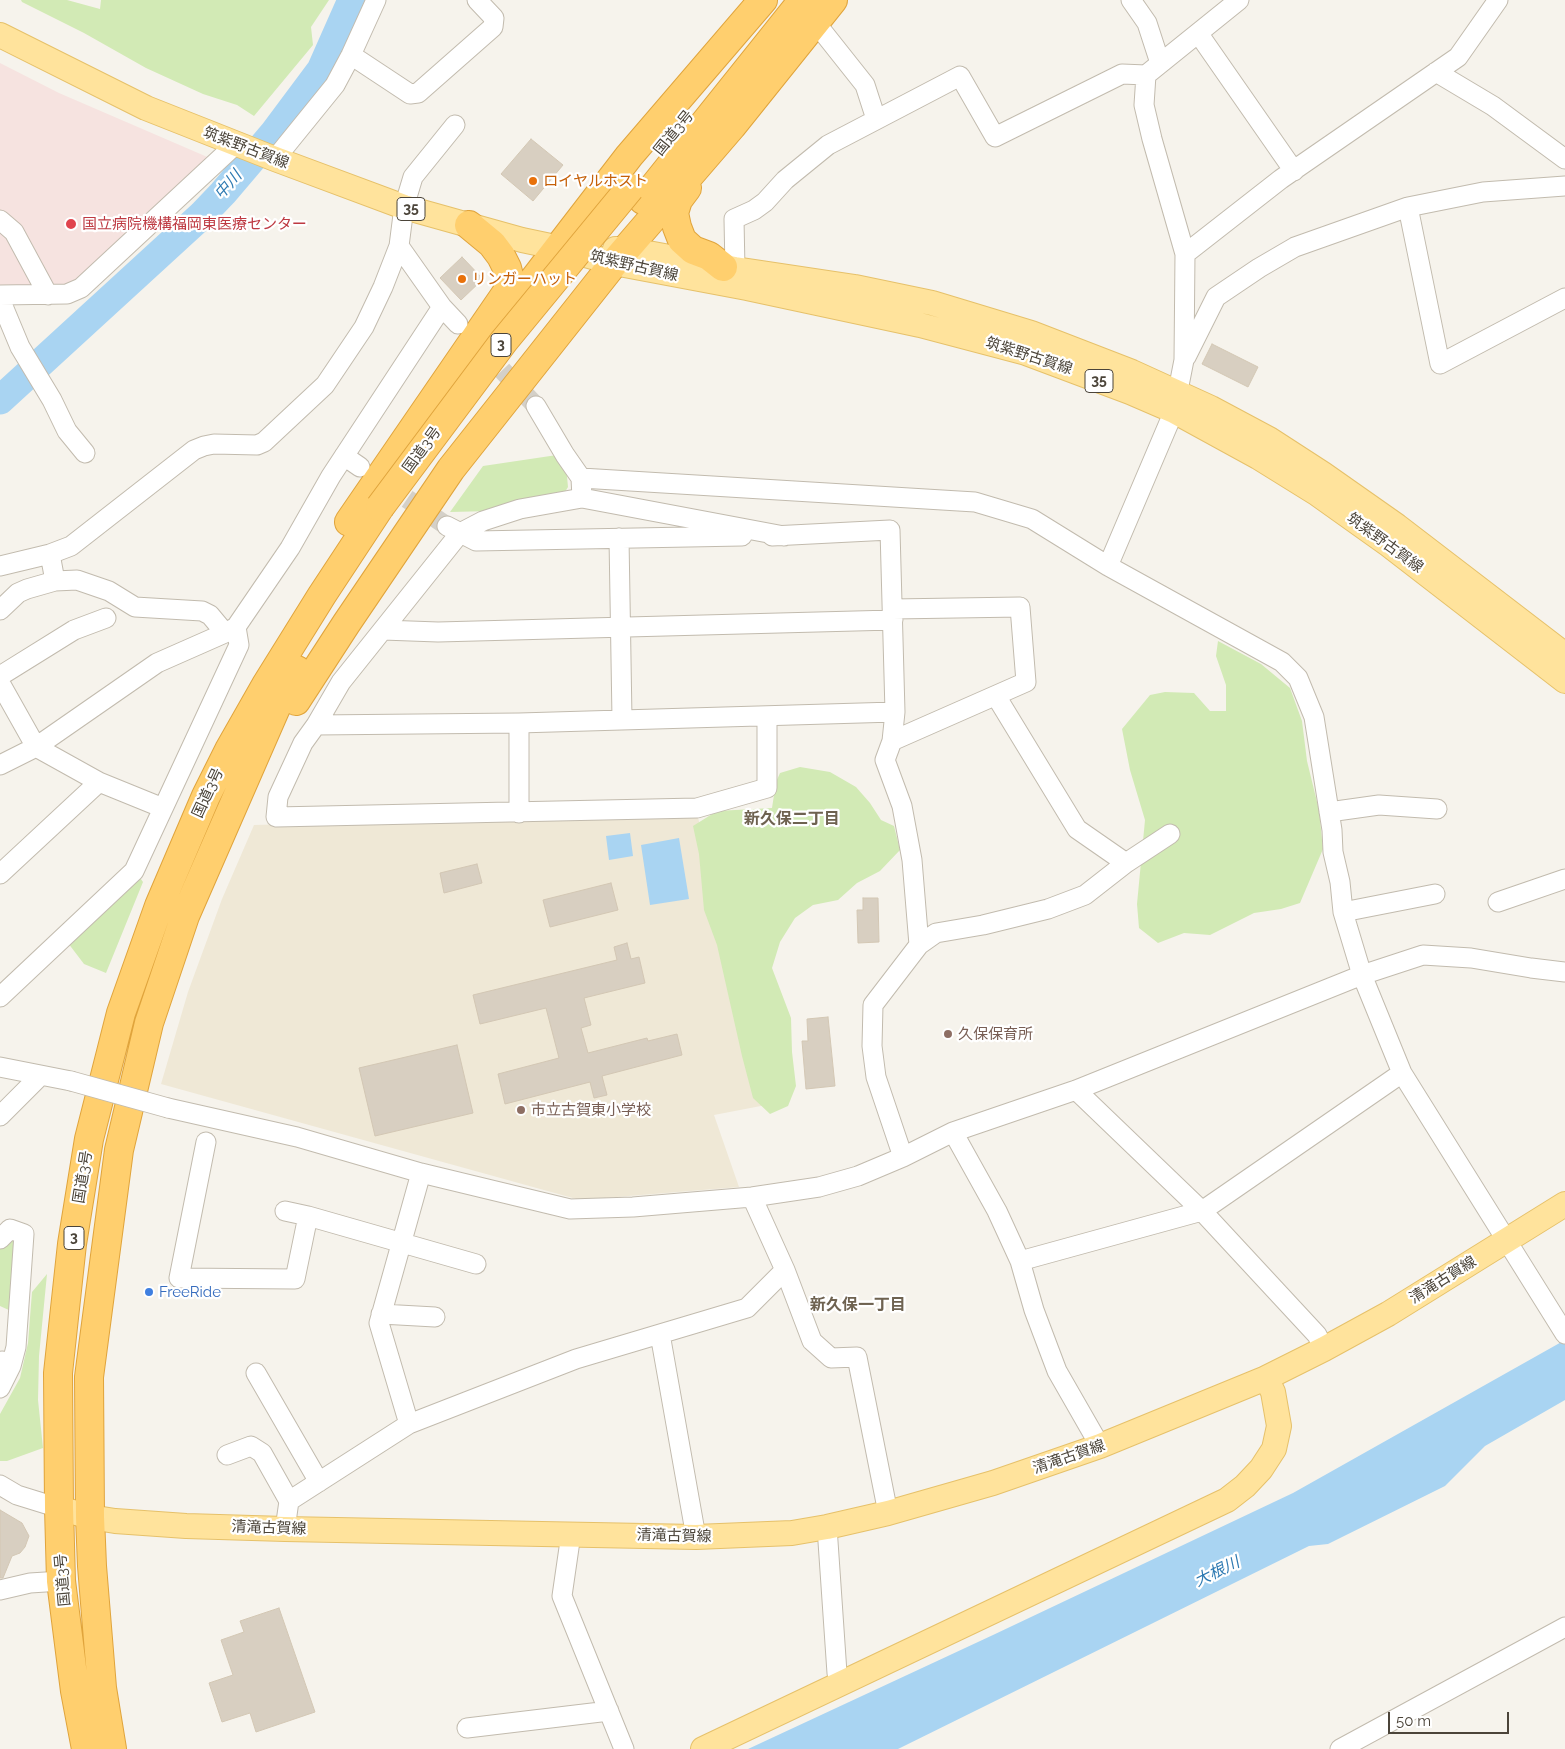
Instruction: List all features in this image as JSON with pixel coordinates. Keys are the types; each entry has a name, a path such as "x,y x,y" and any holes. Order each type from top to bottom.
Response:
{"highway":[{"path":"392,459 560,248 629,156 763,0"},
{"name":"国道3号","path":"636,194 781,0"},
{"path":"729,268 709,256 694,250 682,240 674,213 678,200 732,126 809,11 833,0"},
{"name":"国道3号","path":"112,1749 102,1688 90,1517 89,1377 119,1150 149,1023 266,685 322,595 386,513 504,341 636,194 809,11"},
{"path":"240,757 297,699 451,469 620,256 732,126"},
{"path":"240,757 253,681 308,587 368,494 507,292 510,280 501,256 492,244 469,225"},
{"name":"国道3号","path":"86,1749 75,1691 61,1581 58,1373 72,1244 89,1139 121,1013 156,915 206,796 240,757"}],"main road":[{"name":"筑紫野古賀線","path":"0,35 146,108 271,158 404,207 522,240 560,248 729,268 855,287 932,303 1031,333 1132,372 1258,457 1316,493 1389,544 1565,681"},
{"name":"筑紫野古賀線","path":"620,256 747,288 920,325 1026,353 1130,392 1177,402 1269,439 1324,474 1397,526 1565,655"},
{"name":"清滝古賀線","path":"59,1508 90,1517 115,1521 186,1526 286,1529 696,1537 792,1533 827,1527 888,1513 993,1484 1100,1446 1266,1378 1388,1314 1565,1204"},
{"path":"703,1749 1227,1500 1245,1486 1261,1469 1274,1449 1279,1426 1273,1392 1266,1378"}],"street":[{"path":"271,158 335,85 352,55 376,0"},
{"path":"352,55 410,94 418,93 493,27 494,18 477,0"},
{"path":"1108,566 1177,402 1184,360 1185,254 1144,105 1153,69 1147,23 1131,0"},
{"path":"729,268 734,219 766,202 785,180 828,145 876,119 960,76 995,137 1122,74 1153,69 1239,0"},
{"path":"1185,254 1253,200 1458,56 1498,0"},
{"path":"809,11 865,85 876,119"},
{"path":"1198,33 1294,171"},
{"path":"1436,72 1493,106 1565,159"},
{"path":"0,566 50,554 71,546 194,450 214,444 257,445 264,442 325,385 364,327 383,287 399,246 404,207 413,177 455,126"},
{"path":"85,453 67,431 52,400 20,347 0,297 68,294 81,288 240,146"},
{"path":"1184,360 1216,297 1259,268 1295,247 1408,207 1482,192 1565,186"},
{"path":"1408,207 1440,364 1565,298"},
{"path":"0,220 14,232 48,295"},
{"path":"399,246 442,307 458,324"},
{"path":"0,766 36,747 157,663 230,630 290,548 331,476 442,307"},
{"path":"536,406 581,478 582,498"},
{"path":"344,456 360,467"},
{"path":"581,478 975,502 1032,519 1108,566 1282,662 1298,678 1314,717 1332,830 1333,852 1344,912 1362,975 1402,1073 1565,1334"},
{"path":"767,716 767,788 697,808 276,817 278,797 303,744 341,682 383,630 453,530 520,509 582,498 784,536"},
{"path":"453,530 476,541 784,536 890,530 895,712 892,741 885,760 902,806 912,860 919,945"},
{"path":"619,538 622,719"},
{"path":"50,554 55,581"},
{"path":"0,610 18,593 27,589 55,581 77,580 109,591 135,607 202,611 230,630 239,645 134,870 0,997"},
{"path":"383,630 438,632 620,627 893,615 1020,607 1026,682 892,741"},
{"path":"0,676 74,630 106,618"},
{"path":"0,683 36,747 99,782 163,808"},
{"path":"996,696 1077,829 1126,864"},
{"path":"316,725 519,723 895,712"},
{"path":"519,723 519,813"},
{"path":"0,874 99,782"},
{"path":"1329,812 1379,805 1437,809"},
{"path":"903,1157 876,1077 872,1046 873,1005 919,945 936,933 983,925 1039,911 1085,895 1170,834"},
{"path":"1498,902 1565,879"},
{"path":"1344,912 1435,894"},
{"path":"0,1067 71,1082 168,1108 297,1137 421,1173 570,1209 633,1207 752,1196 819,1187 858,1176 954,1132 1076,1090 1362,975 1424,955 1471,958 1565,972"},
{"path":"1020,1261 1202,1211 1402,1073"},
{"path":"0,1116 40,1076"},
{"path":"1076,1090 1202,1211 1317,1335 1324,1349"},
{"path":"954,1132 997,1211 1020,1261 1034,1310 1057,1370 1100,1446"},
{"path":"206,1142 179,1278 294,1279 308,1216"},
{"path":"408,1424 379,1323 421,1173"},
{"path":"752,1196 785,1270 812,1341 831,1358 857,1356 888,1513"},
{"path":"285,1211 476,1264"},
{"path":"0,1239 10,1229 24,1234 16,1347 6,1363 0,1388"},
{"path":"289,1501 408,1424 576,1358 747,1308 785,1270"},
{"path":"382,1314 435,1317"},
{"path":"660,1334 696,1537"},
{"path":"256,1373 319,1482"},
{"path":"227,1455 251,1446 262,1453 289,1501 286,1529"},
{"path":"0,1485 17,1495 59,1508"},
{"path":"827,1527 837,1673 842,1682"},
{"path":"571,1534 562,1596 624,1749"},
{"path":"0,1590 30,1583 61,1581"},
{"path":"1340,1749 1565,1627"},
{"path":"467,1728 608,1711"}],"shaded area":[{"name":"国立病院機構福岡東医療センター","path":"0,63 59,93 212,159 70,291 0,296"},
{"path":"697,813 766,1105 714,1115 739,1187 580,1200 161,1084 188,992 222,899 254,825"}],"green space":[{"path":"21,0 67,0 100,9 101,0 329,0 311,27 313,45 254,116 237,105 203,94 146,68"},
{"path":"557,455 566,466 568,487 565,492 492,511 450,512 483,466"},
{"path":"1218,641 1261,664 1290,688 1302,721 1307,761 1319,810 1323,849 1300,903 1281,909 1254,913 1210,935 1184,933 1158,943 1139,928 1137,904 1145,820 1130,770 1122,729 1150,695 1165,692 1194,693 1210,711 1226,711 1226,685 1216,656"},
{"path":"800,767 830,772 856,787 881,820 894,826 900,850 880,871 857,883 838,900 813,905 795,918 780,942 772,968 791,1018 796,1086 788,1106 770,1114 753,1098 717,945 704,910 699,854 693,826 717,811 772,808 776,782 780,773"},
{"path":"138,875 143,882 106,973 84,964 68,943"},
{"path":"10,1240 18,1243 11,1311 0,1306 0,1249"},
{"path":"47,1274 39,1356 38,1400 43,1448 7,1461 0,1461 0,1414 20,1378 28,1343 32,1292"}],"water":[{"path":"630,833 633,856 609,860 606,836"},
{"path":"679,838 689,899 650,905 641,845"},
{"name":"大根川","path":"1565,1340 1565,1400 1485,1446 1445,1486 1328,1544 1309,1546 898,1749 748,1749 1293,1493"}],"building":[{"path":"531,139 563,165 533,201 501,174"},
{"name":"リンガーハット","path":"462,257 483,279 461,300 440,278"},
{"path":"1212,344 1258,367 1248,387 1202,364"},
{"path":"477,864 482,883 444,893 440,873"},
{"path":"611,883 618,910 550,927 543,900"},
{"path":"863,898 878,898 879,942 858,943 857,910 863,910"},
{"path":"627,943 631,959 639,957 645,983 584,998 591,1025 581,1028 588,1053 647,1038 648,1041 677,1034 682,1055 602,1076 607,1095 594,1098 590,1082 505,1104 498,1074 559,1058 546,1008 480,1024 473,995 617,960 614,947"},
{"path":"828,1017 835,1086 806,1089 802,1041 808,1041 807,1019"},
{"path":"457,1045 473,1113 375,1136 359,1068"},
{"path":"0,1510 22,1523 29,1536 25,1547 20,1553 12,1556 3,1578 0,1578"},
{"path":"279,1608 315,1712 256,1732 250,1713 222,1722 209,1683 233,1675 221,1640 244,1632 240,1621"}],"waterway":[{"name":"中川","path":"0,400 202,215 223,193 274,133 321,70 352,0"}],"tunnel":[{"path":"483,350 536,406"},
{"path":"384,483 447,526"}],"place":[{"name":"ロイヤルホスト","path":"533,181"},
{"name":"国立病院機構福岡東医療センター","path":"71,224"},
{"name":"リンガーハット","path":"462,279"},
{"name":"久保保育所","path":"948,1034"},
{"name":"市立古賀東小学校","path":"521,1110"},
{"name":"FreeRide","path":"149,1292"}],"district":[{"name":"新久保二丁目","path":"792,819"},
{"name":"新久保一丁目","path":"858,1305"}]}
